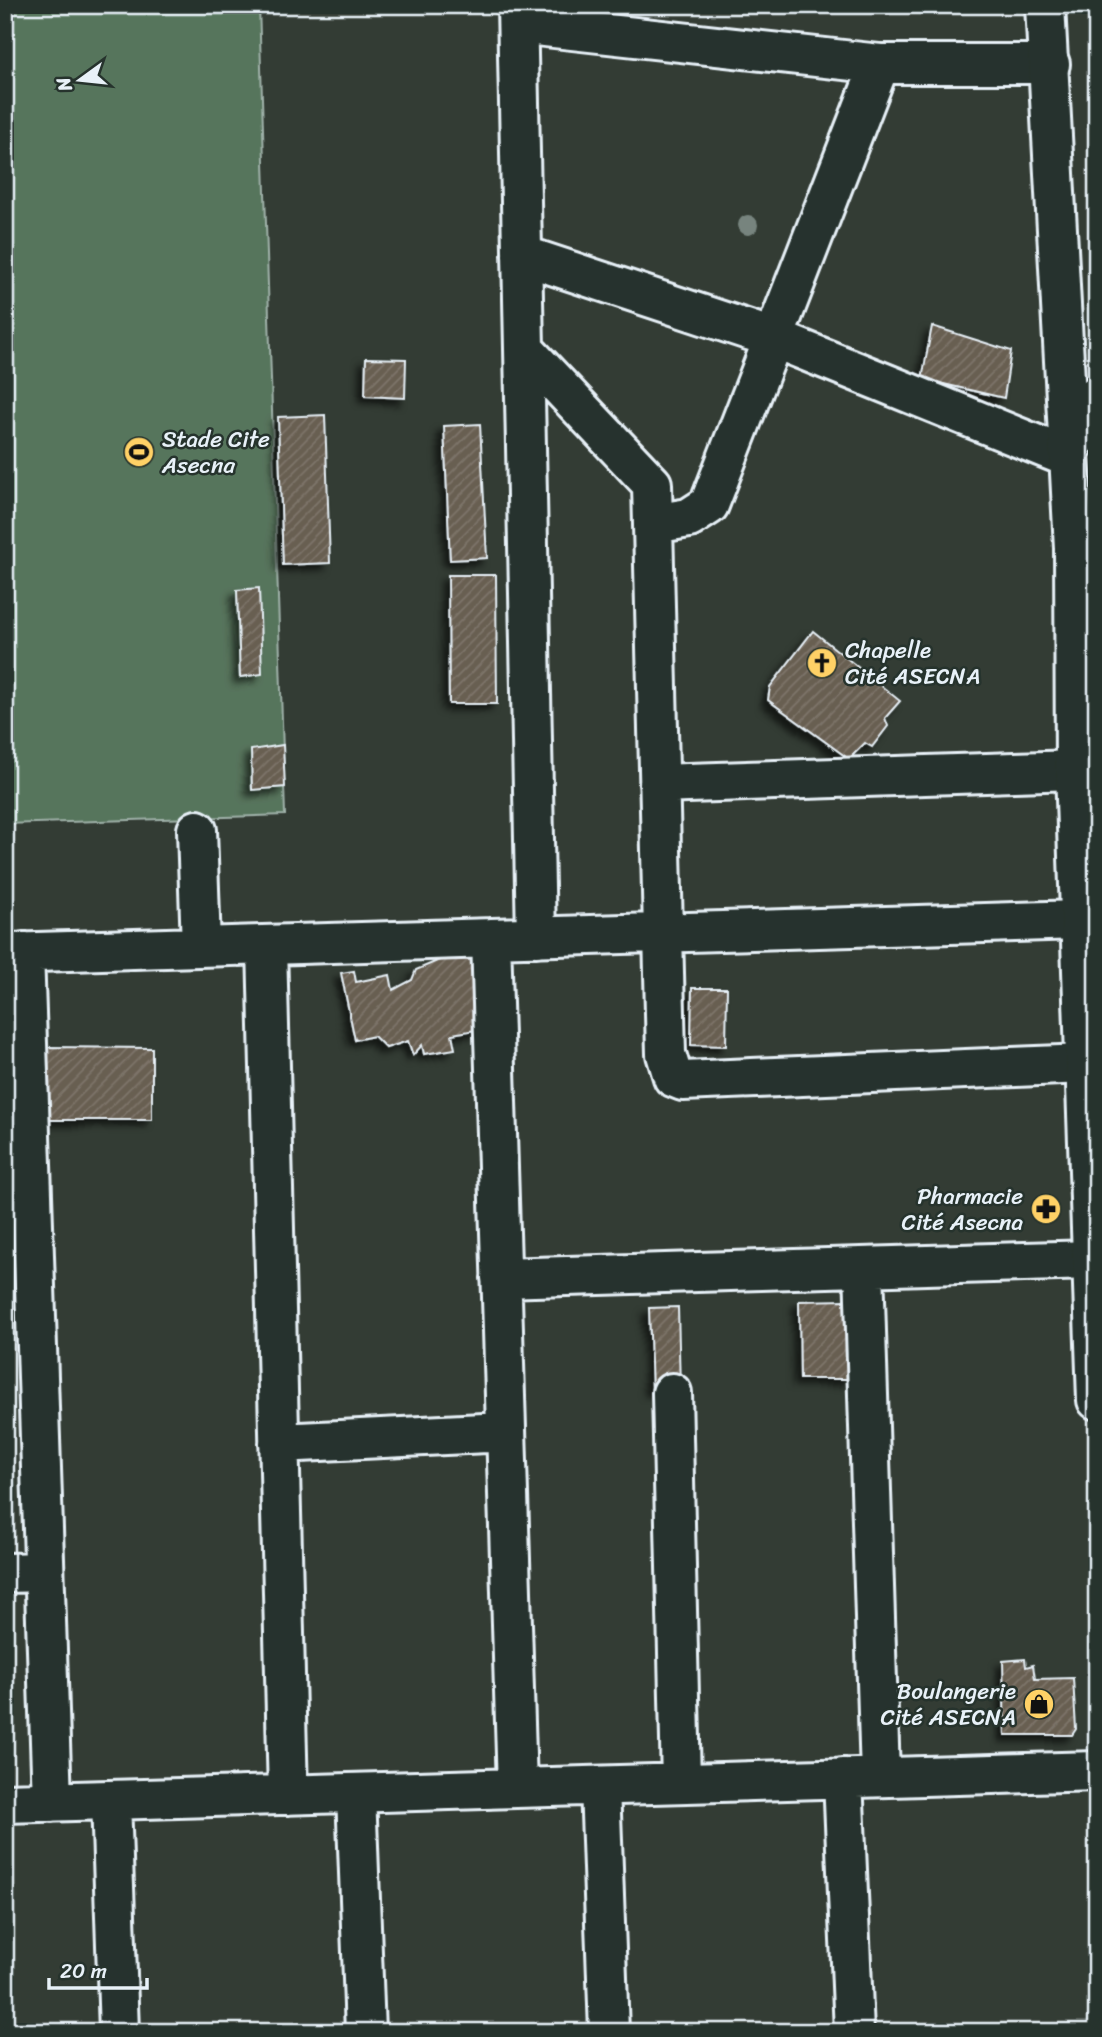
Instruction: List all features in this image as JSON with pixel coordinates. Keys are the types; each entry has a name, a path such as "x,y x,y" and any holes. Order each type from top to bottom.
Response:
{"street":[{"path":"1045,5 1050,64 1067,457 1085,547 1075,770 1087,859 1080,920 1089,992 1085,1064 1097,1400"},
{"path":"536,937 517,15 880,64 1050,64"},
{"path":"653,524 689,518 709,505 776,339 880,64"},
{"path":"522,255 776,339 1067,457"},
{"path":"524,349 652,484 666,1054 673,1077 683,1082 1085,1064"},
{"path":"1067,457 1097,394"},
{"path":"659,785 1075,770"},
{"path":"198,830 201,947"},
{"path":"52,1802 44,1572 17,1103 15,952 1080,920"},
{"path":"491,938 517,1788"},
{"path":"267,945 288,1795"},
{"path":"501,1278 864,1267 1093,1238"},
{"path":"854,2032 862,1778 864,1267"},
{"path":"672,1393 681,1783"},
{"path":"279,1443 506,1432"},
{"path":"5,1573 44,1572"},
{"path":"5,1803 1097,1771"},
{"path":"600,1786 609,2032"},
{"path":"356,1793 365,2032"},
{"path":"111,1800 119,2032"}],"green space":[{"name":"Stade Cite Asecna","path":"5,5 259,5 285,815 5,824"}],"building":[{"path":"932,326 1011,351 1004,398 922,379"},
{"path":"366,358 406,359 405,398 365,396"},
{"path":"325,415 330,563 283,565 278,417"},
{"path":"480,424 487,558 450,560 444,426"},
{"path":"448,575 496,575 497,704 449,704"},
{"path":"259,588 262,674 240,677 237,590"},
{"path":"813,631 900,701 885,718 888,726 872,747 865,743 849,759 768,700 770,687"},
{"path":"283,745 285,787 252,790 251,750"},
{"path":"468,948 487,994 493,1027 452,1034 455,1049 424,1054 422,1045 413,1055 408,1041 386,1048 374,1036 355,1040 341,973 354,971 356,982 390,975 393,990 412,980 416,970"},
{"path":"692,988 727,988 726,1046 691,1045"},
{"path":"48,1047 152,1048 152,1120 48,1120"},
{"path":"847,1300 850,1379 800,1379 799,1301"},
{"path":"678,1307 680,1389 652,1390 649,1308"},
{"name":"Boulangerie Cité ASECNA","path":"1025,1659 1026,1667 1033,1665 1035,1679 1073,1678 1076,1729 1072,1735 1005,1735 1003,1661"}],"place":[{"name":"Stade Cite Asecna","path":"139,452"},
{"name":"Chapelle Cité ASECNA","path":"822,663"},
{"name":"Pharmacie Cité Asecna","path":"1046,1209"},
{"name":"Boulangerie Cité ASECNA","path":"1039,1704"}]}
